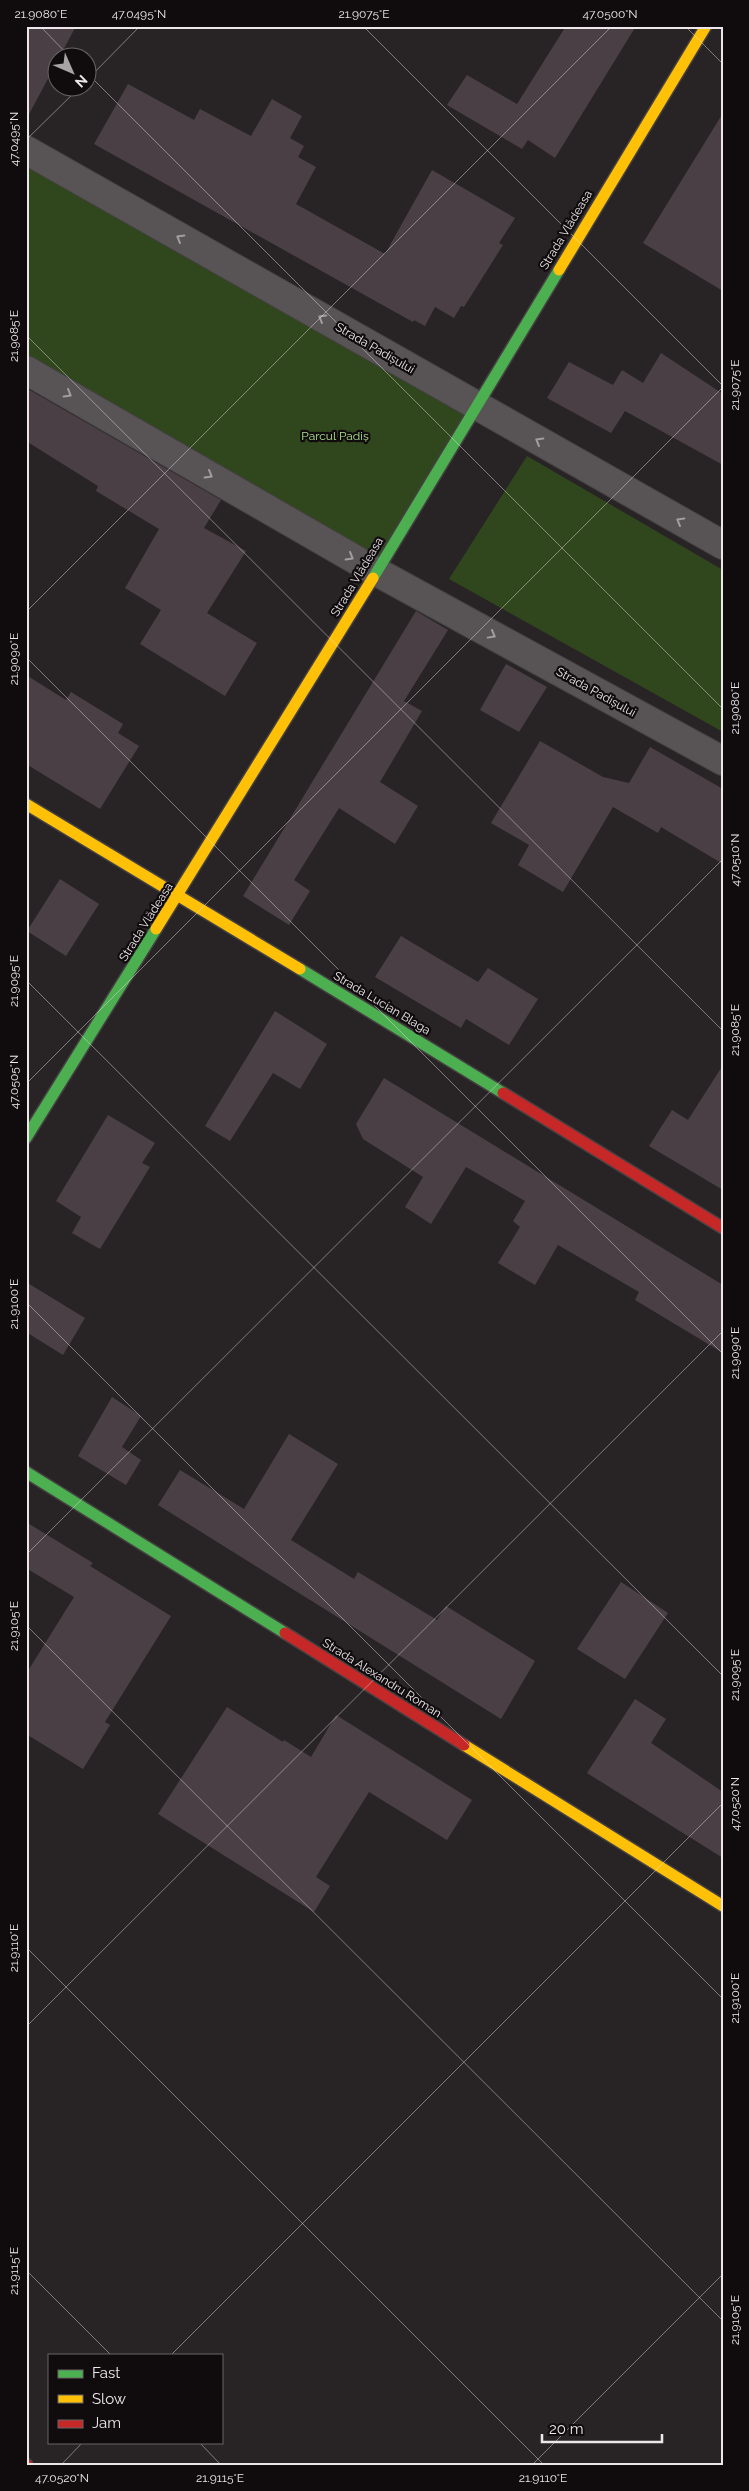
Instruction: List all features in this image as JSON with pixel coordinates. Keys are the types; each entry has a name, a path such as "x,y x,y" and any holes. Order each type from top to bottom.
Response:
{"street":[{"name":"Strada Vlădeasa","path":"26,1138 179,895 377,572 706,26"},
{"name":"Strada Padișului","path":"26,150 723,546"},
{"name":"Strada Padișului","path":"26,370 377,572 723,761"},
{"name":"Strada Lucian Blaga","path":"26,804 179,895 723,1228"},
{"name":"Strada Alexandru Roman","path":"26,1472 723,1906"}],"green space":[{"name":"Parcul Padiș","path":"26,150 476,405 377,572 26,370"},
{"path":"527,456 723,570 723,732 449,579"}],"building":[{"path":"26,26 76,26 64,48 48,48 48,79 26,120"},
{"path":"566,26 636,26 555,158 528,140 522,149 447,105 467,75 517,104"},
{"path":"128,84 194,120 200,109 251,136 272,99 302,116 290,138 304,146 298,157 316,167 296,204 385,254 432,170 515,218 499,243 503,245 464,307 461,306 454,318 435,307 425,326 414,320 413,322 94,144"},
{"path":"723,113 723,291 643,243"},
{"path":"661,353 723,394 723,465 625,411 611,433 547,398 569,362 613,385 622,370 643,383"},
{"path":"26,388 221,500 204,528 246,551 207,613 257,643 225,696 140,644 161,610 125,588 159,529 96,491 98,486 26,441"},
{"path":"416,611 448,630 404,701 422,711 380,782 418,806 395,844 339,808 294,880 310,891 289,925 243,896"},
{"path":"506,664 547,687 519,732 480,710"},
{"path":"26,675 66,700 71,692 123,724 118,733 139,746 100,809 26,764"},
{"path":"540,741 603,777 629,783 650,747 723,789 723,864 661,827 658,833 613,807 563,892 518,865 529,845 491,823"},
{"path":"60,879 99,904 66,956 27,931"},
{"path":"401,936 478,982 488,968 538,999 509,1045 466,1019 461,1028 375,977"},
{"path":"275,1011 327,1044 300,1089 273,1073 230,1141 205,1126"},
{"path":"723,1065 723,1190 649,1146 672,1110 688,1120"},
{"path":"384,1078 723,1285 723,1353 635,1300 639,1292 558,1245 535,1285 498,1263 520,1227 513,1221 525,1201 466,1167 431,1224 405,1207 423,1177 363,1139 356,1124"},
{"path":"108,1115 155,1143 142,1163 150,1167 100,1249 72,1233 81,1217 56,1201"},
{"path":"26,1282 85,1318 63,1355 26,1332"},
{"path":"112,1397 141,1416 122,1447 141,1460 126,1485 78,1456"},
{"path":"289,1434 338,1464 291,1540 354,1579 358,1572 437,1620 446,1606 535,1661 501,1719 158,1505 180,1470 244,1509"},
{"path":"26,1522 93,1563 90,1566 171,1616 105,1722 110,1725 83,1769 26,1734 26,1674 74,1597 26,1568"},
{"path":"621,1582 668,1613 625,1679 577,1649"},
{"path":"635,1699 666,1719 651,1743 723,1792 723,1858 587,1773"},
{"path":"227,1707 311,1757 336,1715 472,1800 447,1840 369,1792 316,1877 330,1886 314,1912 158,1814"}],"traffic: fast":[{"path":"373,578 559,270"},
{"path":"26,1138 156,929"},
{"path":"300,969 503,1093"},
{"path":"26,1472 285,1633"}],"traffic: slow":[{"path":"559,270 706,26"},
{"path":"156,929 373,578"},
{"path":"26,804 300,969"},
{"path":"464,1745 723,1906"}],"traffic: jam":[{"path":"503,1093 723,1228"},
{"path":"285,1633 464,1745"}]}
